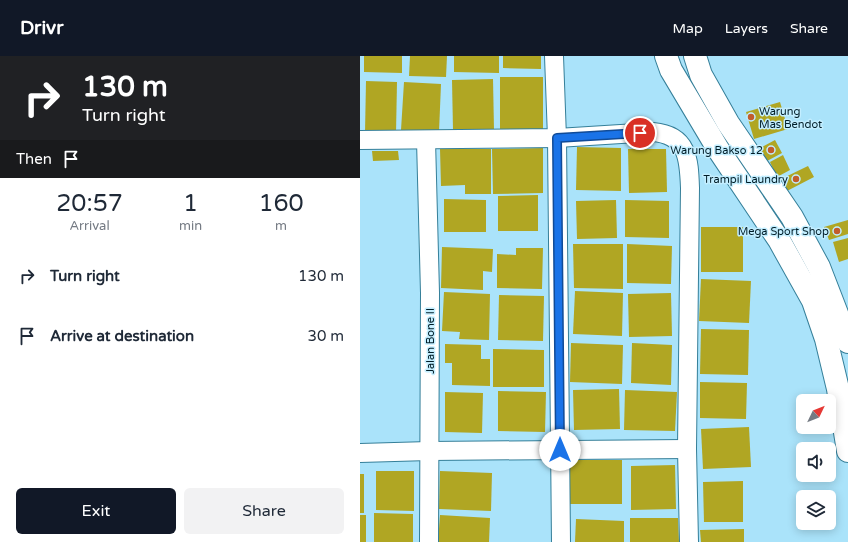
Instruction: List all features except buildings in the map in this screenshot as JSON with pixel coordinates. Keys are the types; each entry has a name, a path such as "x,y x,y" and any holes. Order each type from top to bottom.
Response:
{"main road":[{"path":"666,56 671,70 718,149 779,240 813,301 826,339 847,438"},
{"path":"695,56 702,75 728,123 792,217 818,268 848,342"}],"street":[{"path":"554,56 557,138 561,542"},
{"path":"360,140 557,138 653,132 665,133 676,140 685,150 689,166 690,188 687,449 689,542"},
{"name":"Jalan Bone II","path":"426,140 430,293 429,542"},
{"path":"360,453 687,449"}],"place":[{"name":"Warung Mas Bendot","path":"751,117"},
{"name":"Warung Bakso 12","path":"771,150"},
{"name":"Trampil Laundry","path":"796,179"},
{"name":"Mega Sport Shop","path":"837,231"}],"route":[{"path":"560,450 557,138 640,133"}]}
